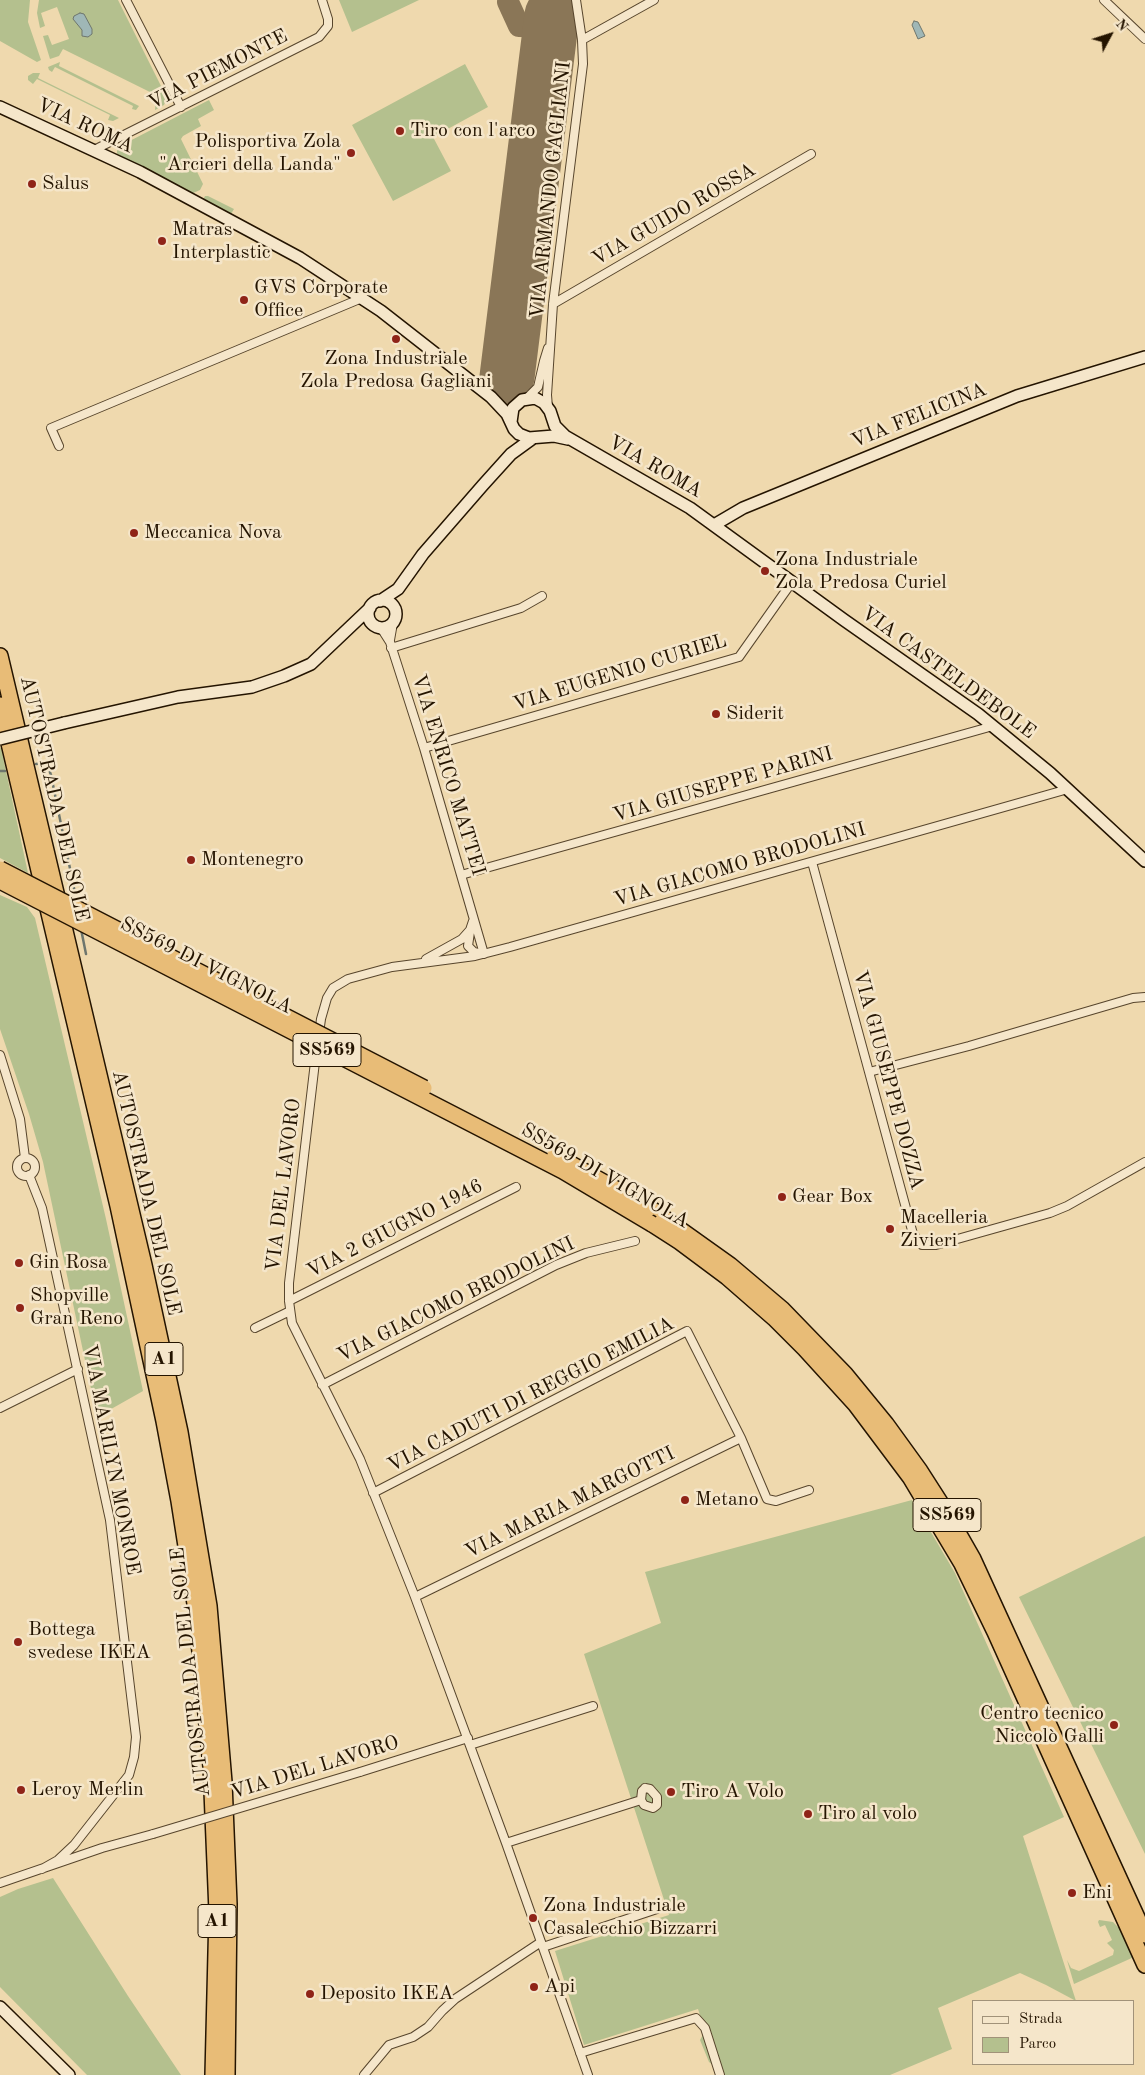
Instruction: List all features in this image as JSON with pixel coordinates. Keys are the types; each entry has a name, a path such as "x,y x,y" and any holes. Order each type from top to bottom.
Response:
{"highway":[{"name":"AUTOSTRADA DEL SOLE","path":"0,656 144,1265 180,1432 209,1606 224,1782 229,1904 227,2075"},
{"name":"AUTOSTRADA DEL SOLE","path":"0,705 120,1215 181,1510 196,1610 211,1767 217,1912 213,2075"},
{"name":"SS569 DI VIGNOLA","path":"0,868 590,1173 651,1216 730,1265 782,1309 845,1374 886,1424 945,1510 977,1568 1145,1935"},
{"name":"SS569 DI VIGNOLA","path":"0,882 651,1216 680,1242 727,1277 806,1348 856,1405 910,1476 936,1517 971,1581 1145,1966"},
{"path":"0,889 20,900 89,928"},
{"path":"204,2075 216,2011"}],"street":[{"path":"126,0 181,107"},
{"name":"VIA PIEMONTE","path":"94,150 319,37 328,26 328,19 322,0"},
{"name":"VIA ARMANDO GAGLIANI","path":"549,413 546,395 550,363 553,304 583,64 582,40 576,0"},
{"name":"VIA ARMANDO GAGLIANI","path":"582,40 654,0"},
{"path":"1104,0 1145,39"},
{"name":"VIA ROMA","path":"0,107 94,150 273,243 362,298 491,397 499,405 519,434 535,438 554,436 570,440"},
{"name":"VIA GUIDO ROSSA","path":"553,304 810,154"},
{"path":"58,446 51,428 362,298"},
{"name":"VIA ARMANDO GAGLIANI","path":"526,398 538,387 550,344"},
{"name":"VIA FELICINA","path":"717,527 743,508 1017,396 1145,357"},
{"name":"VIA ROMA","path":"491,397 505,404 516,404"},
{"path":"511,454 514,445 511,414 516,404 526,398"},
{"name":"VIA ROMA","path":"526,398 539,400 559,431 570,440 666,493 717,527"},
{"path":"0,739 178,697 252,687 311,664 343,632 360,620 374,603 398,589 423,554 511,454 548,429 549,413"},
{"name":"VIA CASTELDEBOLE","path":"717,527 993,726 1068,789 1145,860"},
{"name":"VIA EUGENIO CURIEL","path":"424,748 738,657 792,582"},
{"path":"343,632 360,625 384,628 393,623 398,589"},
{"path":"390,645 521,608 542,596"},
{"path":"380,600 390,603 395,609"},
{"path":"370,608 369,616 376,626"},
{"name":"VIA ENRICO MATTEI","path":"390,645 393,623"},
{"name":"VIA ENRICO MATTEI","path":"376,626 390,645 424,748 484,954"},
{"name":"VIA GIUSEPPE PARINI","path":"461,875 993,726"},
{"name":"VIA GIACOMO BRODOLINI","path":"420,962 484,954 1068,789"},
{"name":"VIA GIUSEPPE DOZZA","path":"812,862 912,1234 922,1245 936,1245 1050,1213 1067,1206 1145,1162"},
{"path":"474,918 468,941 470,949 484,954"},
{"path":"420,962 454,945 466,936 470,930"},
{"name":"VIA DEL LAVORO","path":"420,962 392,967 348,979 333,988 323,1008 289,1283 290,1311 296,1333 360,1459 414,1597 469,1741 588,2075"},
{"path":"869,1072 1145,996"},
{"path":"0,1055 20,1119 26,1158"},
{"path":"26,1158 31,1160 34,1165 34,1170 29,1175 22,1175 17,1168 20,1160 26,1158"},
{"name":"VIA MARILYN MONROE","path":"29,1175 42,1208 110,1520 136,1737 134,1758 129,1775 79,1840 65,1854 42,1869"},
{"name":"VIA 2 GIUGNO 1946","path":"289,1301 516,1187"},
{"name":"VIA GIACOMO BRODOLINI","path":"322,1385 556,1265 586,1253 635,1241"},
{"path":"255,1328 290,1311"},
{"name":"VIA CADUTI DI REGGIO EMILIA","path":"373,1493 687,1331 740,1438 767,1499 776,1501 808,1490"},
{"path":"0,1408 78,1369"},
{"name":"VIA MARIA MARGOTTI","path":"414,1597 740,1438"},
{"path":"469,1741 593,1706"},
{"name":"VIA DEL LAVORO","path":"0,1883 102,1848 469,1741"},
{"path":"506,1843 641,1800"},
{"path":"364,2075 389,2045 413,2037 428,2027 455,1999 542,1944 657,1909"},
{"path":"0,2007 69,2075"},
{"path":"580,2054 696,2018 705,2028 720,2075"}],"green space":[{"path":"0,0 30,0 28,22 41,60 37,62 0,41"},
{"path":"39,0 118,0 167,98 164,105 155,110 156,95 63,49 59,56 50,59 43,36 48,35 52,45 69,39 57,7 41,13 45,26 40,28 37,13"},
{"path":"339,0 419,0 352,32"},
{"path":"60,62 59,66 139,106 136,110 132,109 133,106 55,67 52,72 49,70 48,67"},
{"name":"Tiro con l'arco","path":"465,64 488,107 433,137 451,171 393,201 352,125"},
{"path":"33,73 40,73 38,78 119,118 113,121 108,120 110,115 37,79 33,84 28,80 28,76"},
{"path":"209,100 214,110 198,119 201,126 181,139 203,184 200,190 191,194 117,154 120,146"},
{"path":"205,196 234,209 231,214 203,200"},
{"path":"1,748 28,873 0,858"},
{"path":"0,895 27,907 35,918 106,1219 143,1391 97,1417 43,1162 0,1029"},
{"path":"912,1500 955,1573 1064,1817 1023,1836 1076,2000 1020,1973 938,2008 952,2049 890,2075 720,2075 718,2069 709,2062 700,2040 705,2031 698,2009 584,2045 555,1951 669,1915 584,1654 661,1623 645,1572"},
{"name":"Centro tecnico Niccolò Galli","path":"1145,1536 1145,1854 1019,1597"},
{"path":"53,1878 181,2075 87,2075 0,1987 0,1897"},
{"path":"1099,1920 1113,1922 1122,1931 1134,1957 1074,1984 1067,1960 1071,1968 1079,1971 1113,1955 1114,1950 1107,1943 1112,1940 1105,1925 1100,1927"}],"water":[{"path":"80,13 84,14 92,29 92,34 88,37 82,36 82,30 73,19 74,16"},
{"path":"914,21 918,22 925,36 918,39 912,25"}],"waterway":[{"path":"36,764 44,763 51,775 77,903"},
{"path":"0,771 5,771"},
{"path":"81,929 86,954"}],"taxiway":[{"path":"508,2 519,26 550,27"}],"runway":[{"path":"507,377 552,15"}],"place":[{"name":"Tiro con l'arco","path":"400,131"},
{"name":"Polisportiva Zola \"Arcieri della Landa\"","path":"351,153"},
{"name":"Salus","path":"32,184"},
{"name":"Matras Interplastic","path":"162,241"},
{"name":"GVS Corporate Office","path":"244,300"},
{"name":"Zona Industriale Zola Predosa Gagliani","path":"396,339"},
{"name":"Meccanica Nova","path":"134,533"},
{"name":"Zona Industriale Zola Predosa Curiel","path":"765,571"},
{"name":"Siderit","path":"716,714"},
{"name":"Montenegro","path":"191,860"},
{"name":"Gear Box","path":"782,1197"},
{"name":"Macelleria Zivieri","path":"890,1229"},
{"name":"Gin Rosa","path":"19,1263"},
{"name":"Shopville Gran Reno","path":"20,1308"},
{"name":"Metano","path":"685,1500"},
{"name":"Bottega svedese IKEA","path":"18,1642"},
{"name":"Centro tecnico Niccolò Galli","path":"1114,1725"},
{"name":"Leroy Merlin","path":"21,1790"},
{"name":"Tiro A Volo","path":"671,1792"},
{"name":"Tiro al volo","path":"808,1814"},
{"name":"Eni","path":"1072,1893"},
{"name":"Zona Industriale Casalecchio Bizzarri","path":"533,1918"},
{"name":"Api","path":"534,1987"},
{"name":"Deposito IKEA","path":"310,1994"}]}
